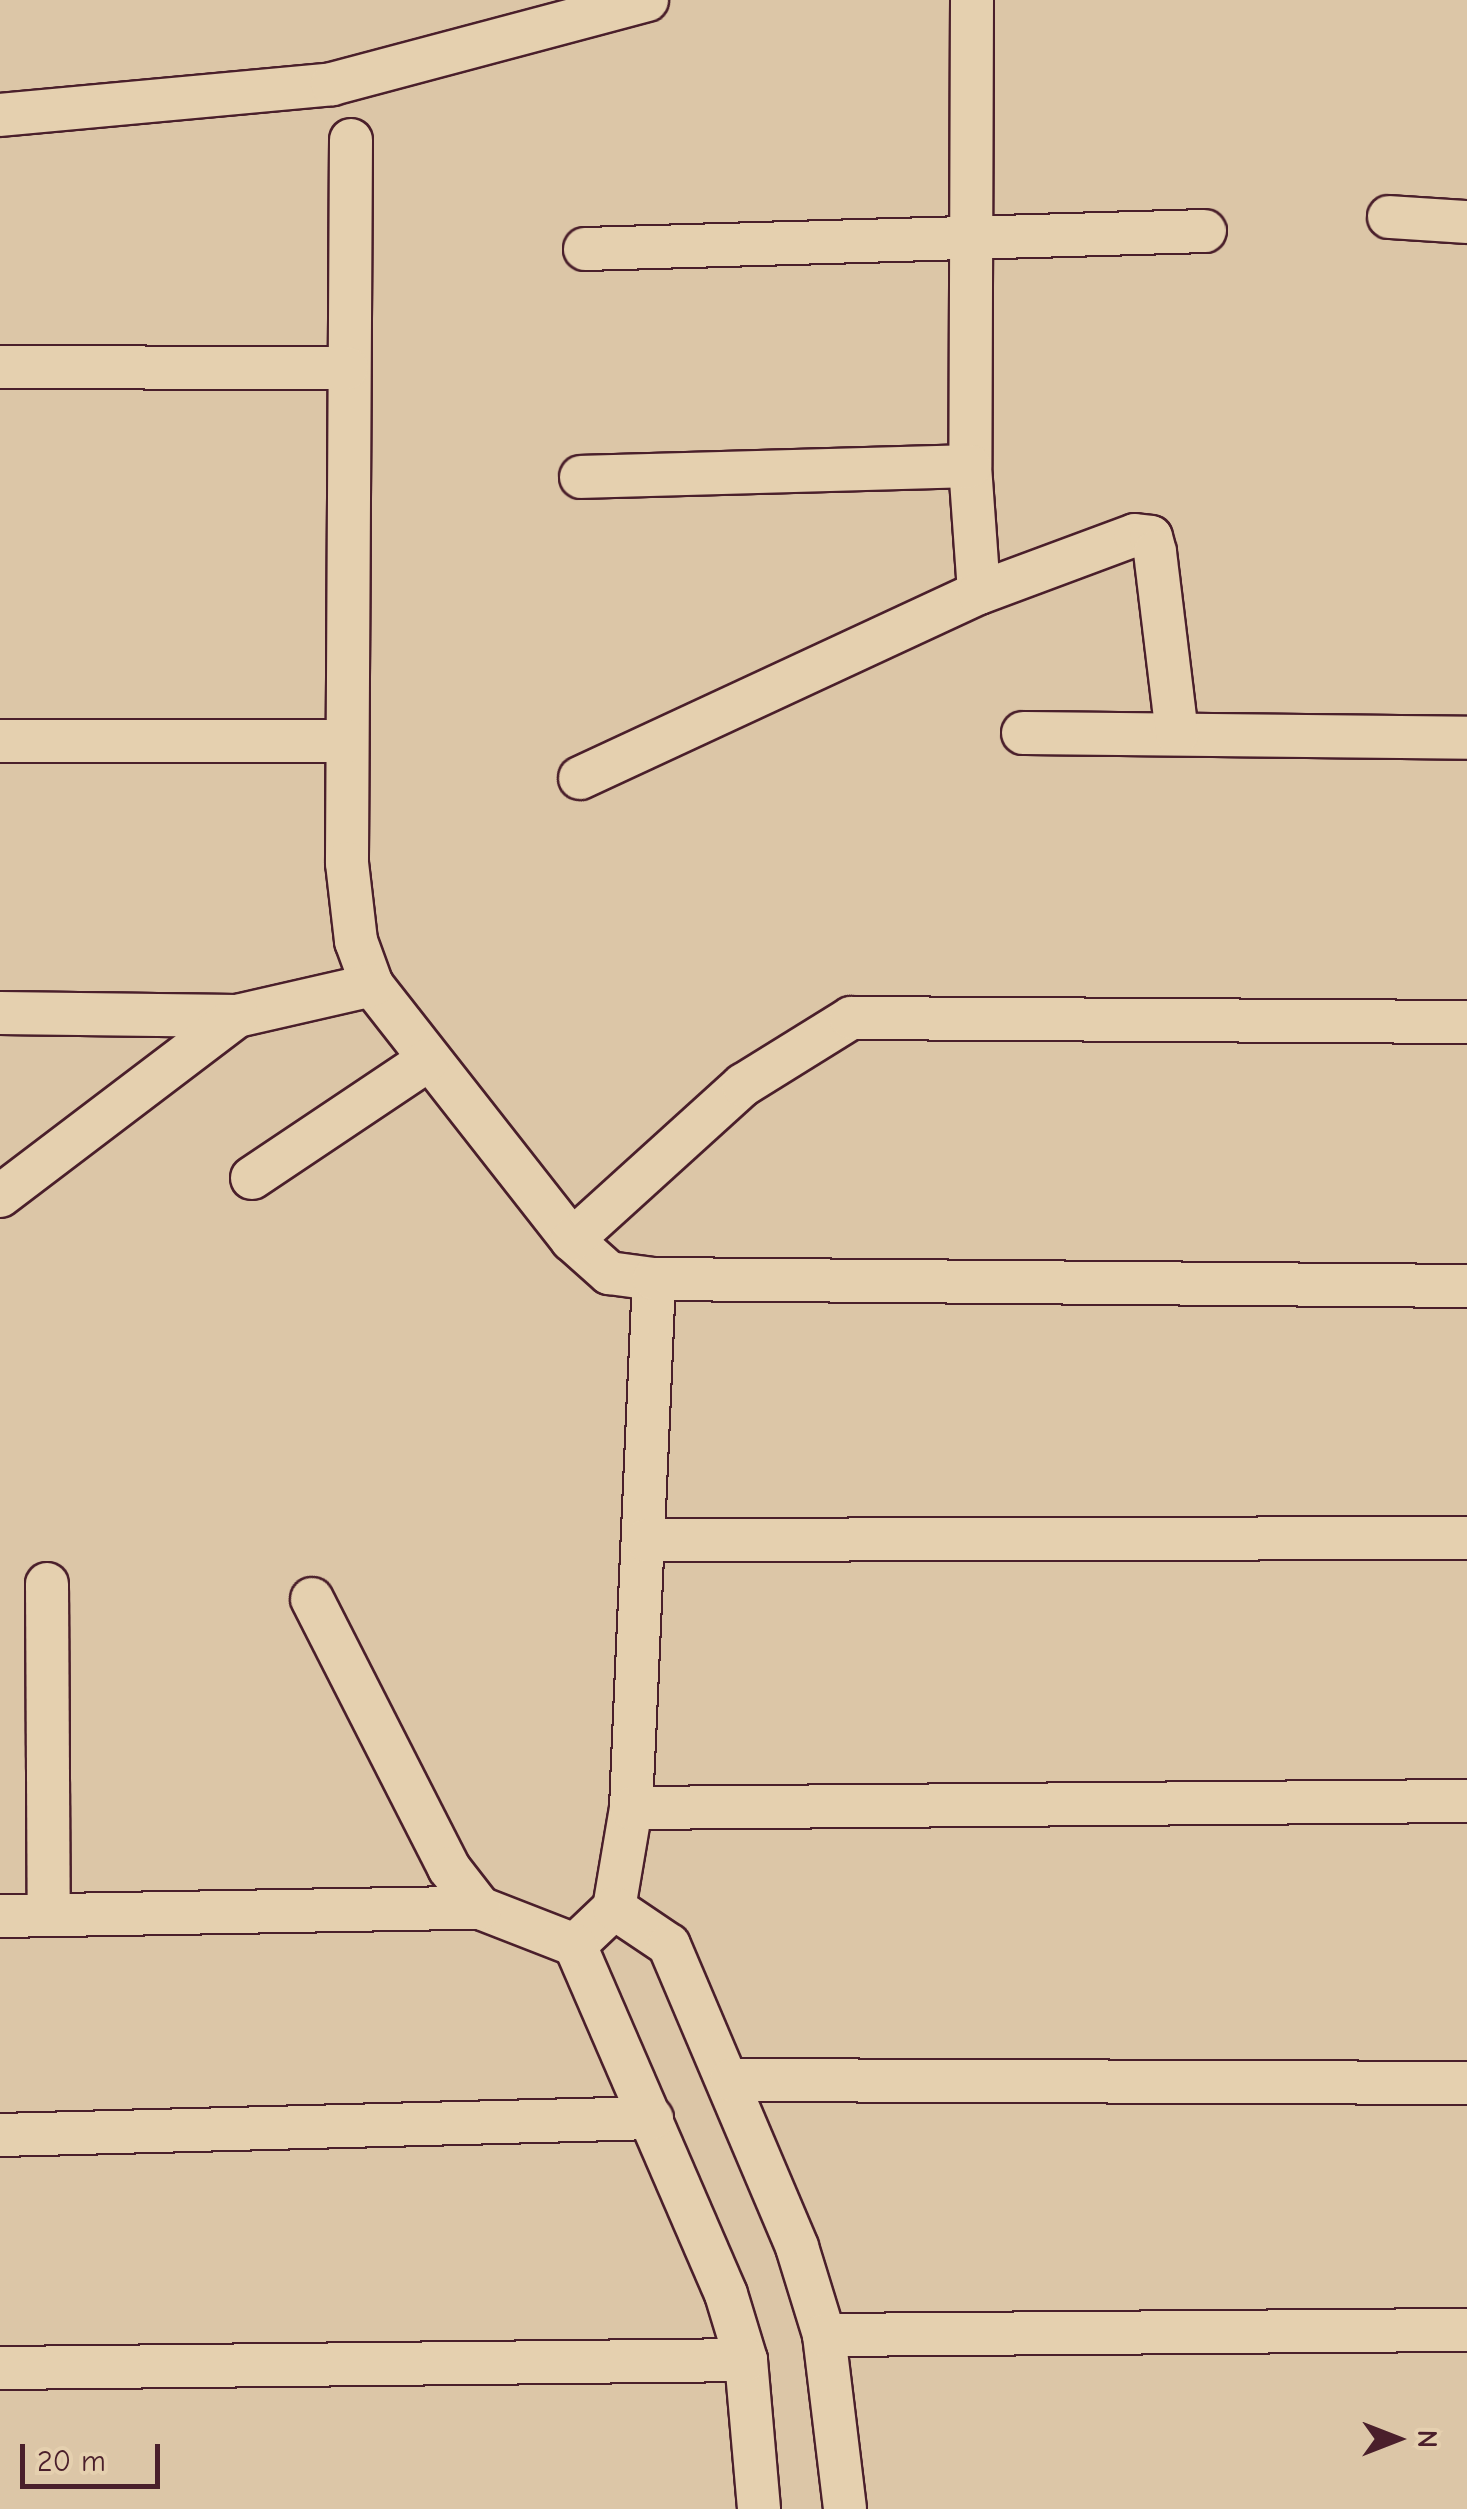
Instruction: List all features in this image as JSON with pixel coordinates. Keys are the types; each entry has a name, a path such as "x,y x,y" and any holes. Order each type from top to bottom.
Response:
{"street":[{"path":"0,115 332,84 648,0"},
{"path":"972,0 970,466 980,593"},
{"path":"351,140 347,863 356,942 372,986 428,1060 501,1143 572,1240 609,1273 654,1279 1467,1286"},
{"path":"1389,217 1467,222"},
{"path":"585,250 1205,231"},
{"path":"0,367 347,368"},
{"path":"582,478 970,466"},
{"path":"580,778 980,593 1135,535 1152,537 1177,734"},
{"path":"1023,732 1467,738"},
{"path":"0,741 347,741"},
{"path":"0,1013 238,1016 372,986"},
{"path":"0,1196 238,1016"},
{"path":"572,1240 743,1084 852,1018 1467,1022"},
{"path":"252,1178 428,1060"},
{"path":"575,1945 614,1908 631,1808 646,1540 654,1279"},
{"path":"646,1540 1467,1538"},
{"path":"47,1584 49,1915"},
{"path":"312,1600 449,1868 480,1908"},
{"path":"631,1808 1467,1801"},
{"path":"0,1916 480,1908 575,1945 703,2231 746,2360 759,2509"},
{"path":"614,1908 669,1945 731,2080 798,2247 824,2335 845,2509"},
{"path":"731,2080 1467,2083"},
{"path":"0,2135 652,2118"},
{"path":"824,2335 1467,2330"},
{"path":"0,2368 746,2360"}]}
